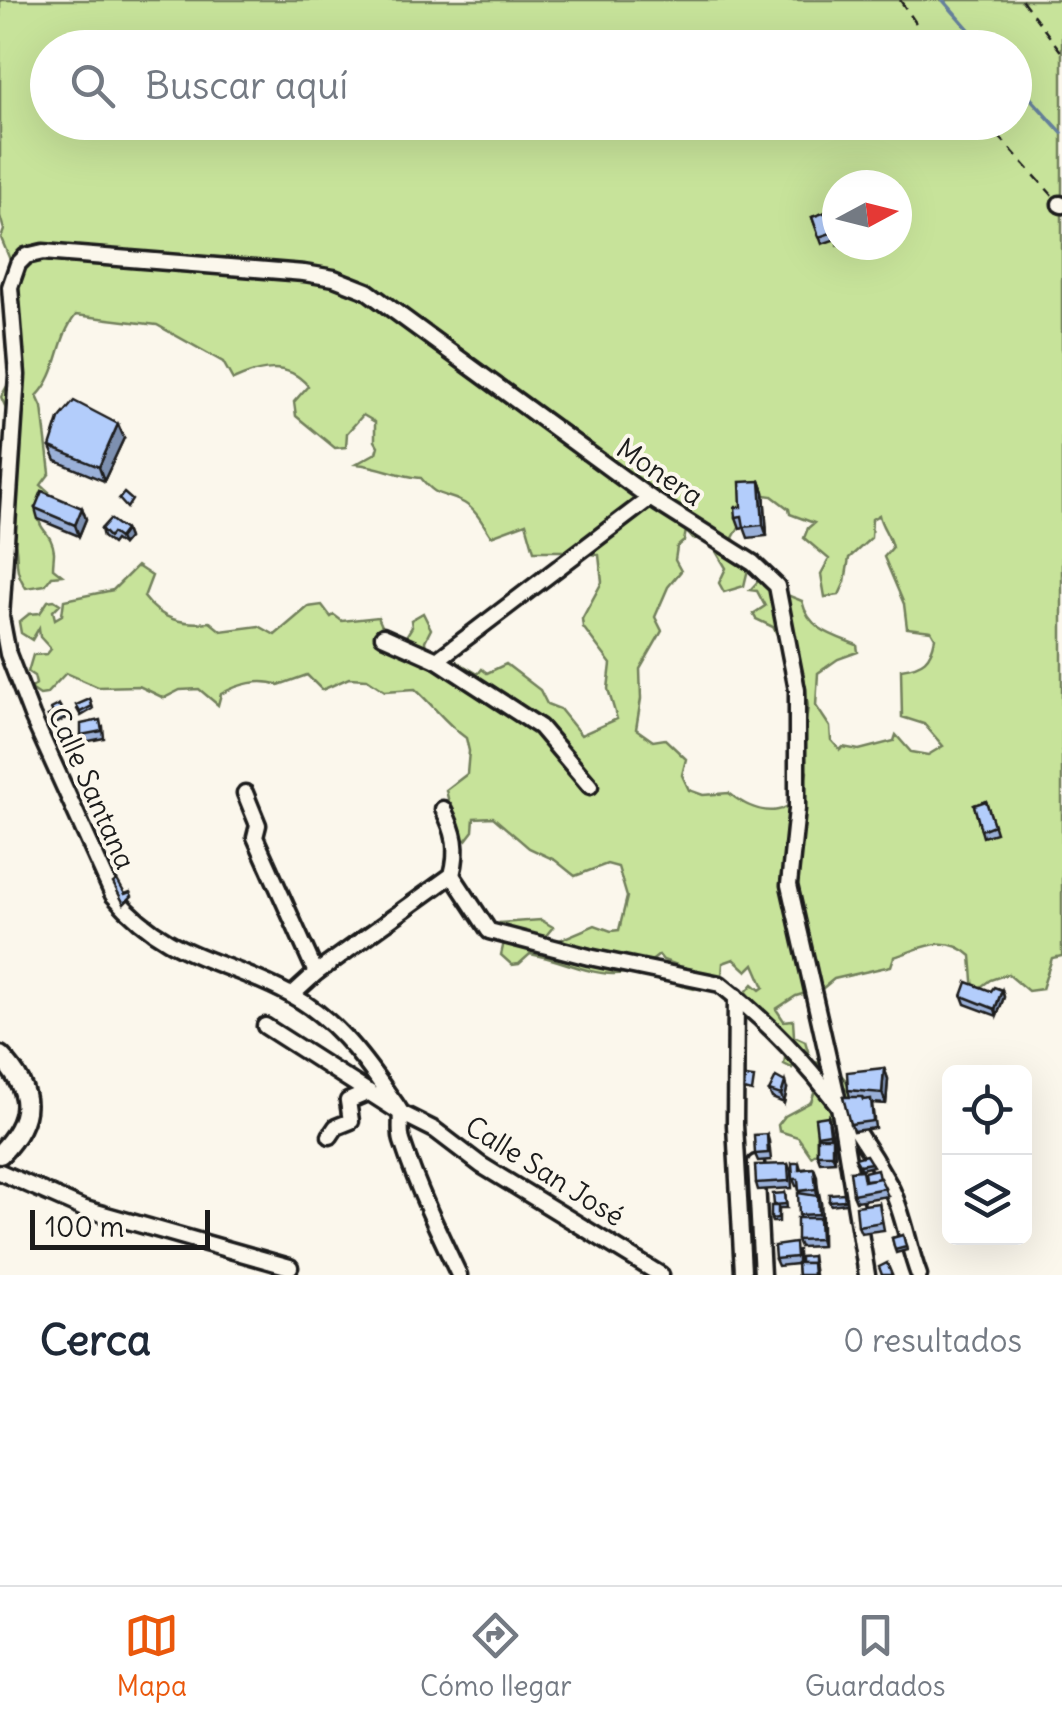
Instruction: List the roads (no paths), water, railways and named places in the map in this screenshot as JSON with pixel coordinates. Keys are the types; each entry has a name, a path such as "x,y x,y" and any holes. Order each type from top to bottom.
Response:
{"street":[{"name":"Monera","path":"26,256 43,252 334,278 367,291 650,498 753,563 777,586 797,690 797,809 789,885 839,1106 866,1275"},
{"name":"Calle Santana","path":"26,256 13,272 10,288 17,375 1,617 8,654 32,716 113,895 153,935 192,956 292,995 330,1021 370,1067 401,1113 402,1140 429,1212 459,1275"},
{"path":"437,660 650,498"},
{"path":"383,636 437,660 540,727 590,786"},
{"path":"245,793 258,825 256,838 316,973"},
{"path":"292,995 316,973 452,875 458,856 455,832 443,808"},
{"path":"452,875 489,930 589,957 720,984 736,996 770,1027 839,1106 892,1190 920,1275"},
{"path":"736,996 735,1126 743,1272"},
{"name":"Calle San José","path":"266,1026 661,1275"},
{"path":"0,1056 20,1080 26,1100 22,1126 0,1154"},
{"path":"330,1136 336,1127 350,1123 348,1101 368,1092"},
{"path":"756,1164 762,1275"},
{"path":"0,1172 82,1208 290,1267"}],"waterway":[{"path":"943,0 969,30"},
{"path":"1032,100 1062,133"}]}
